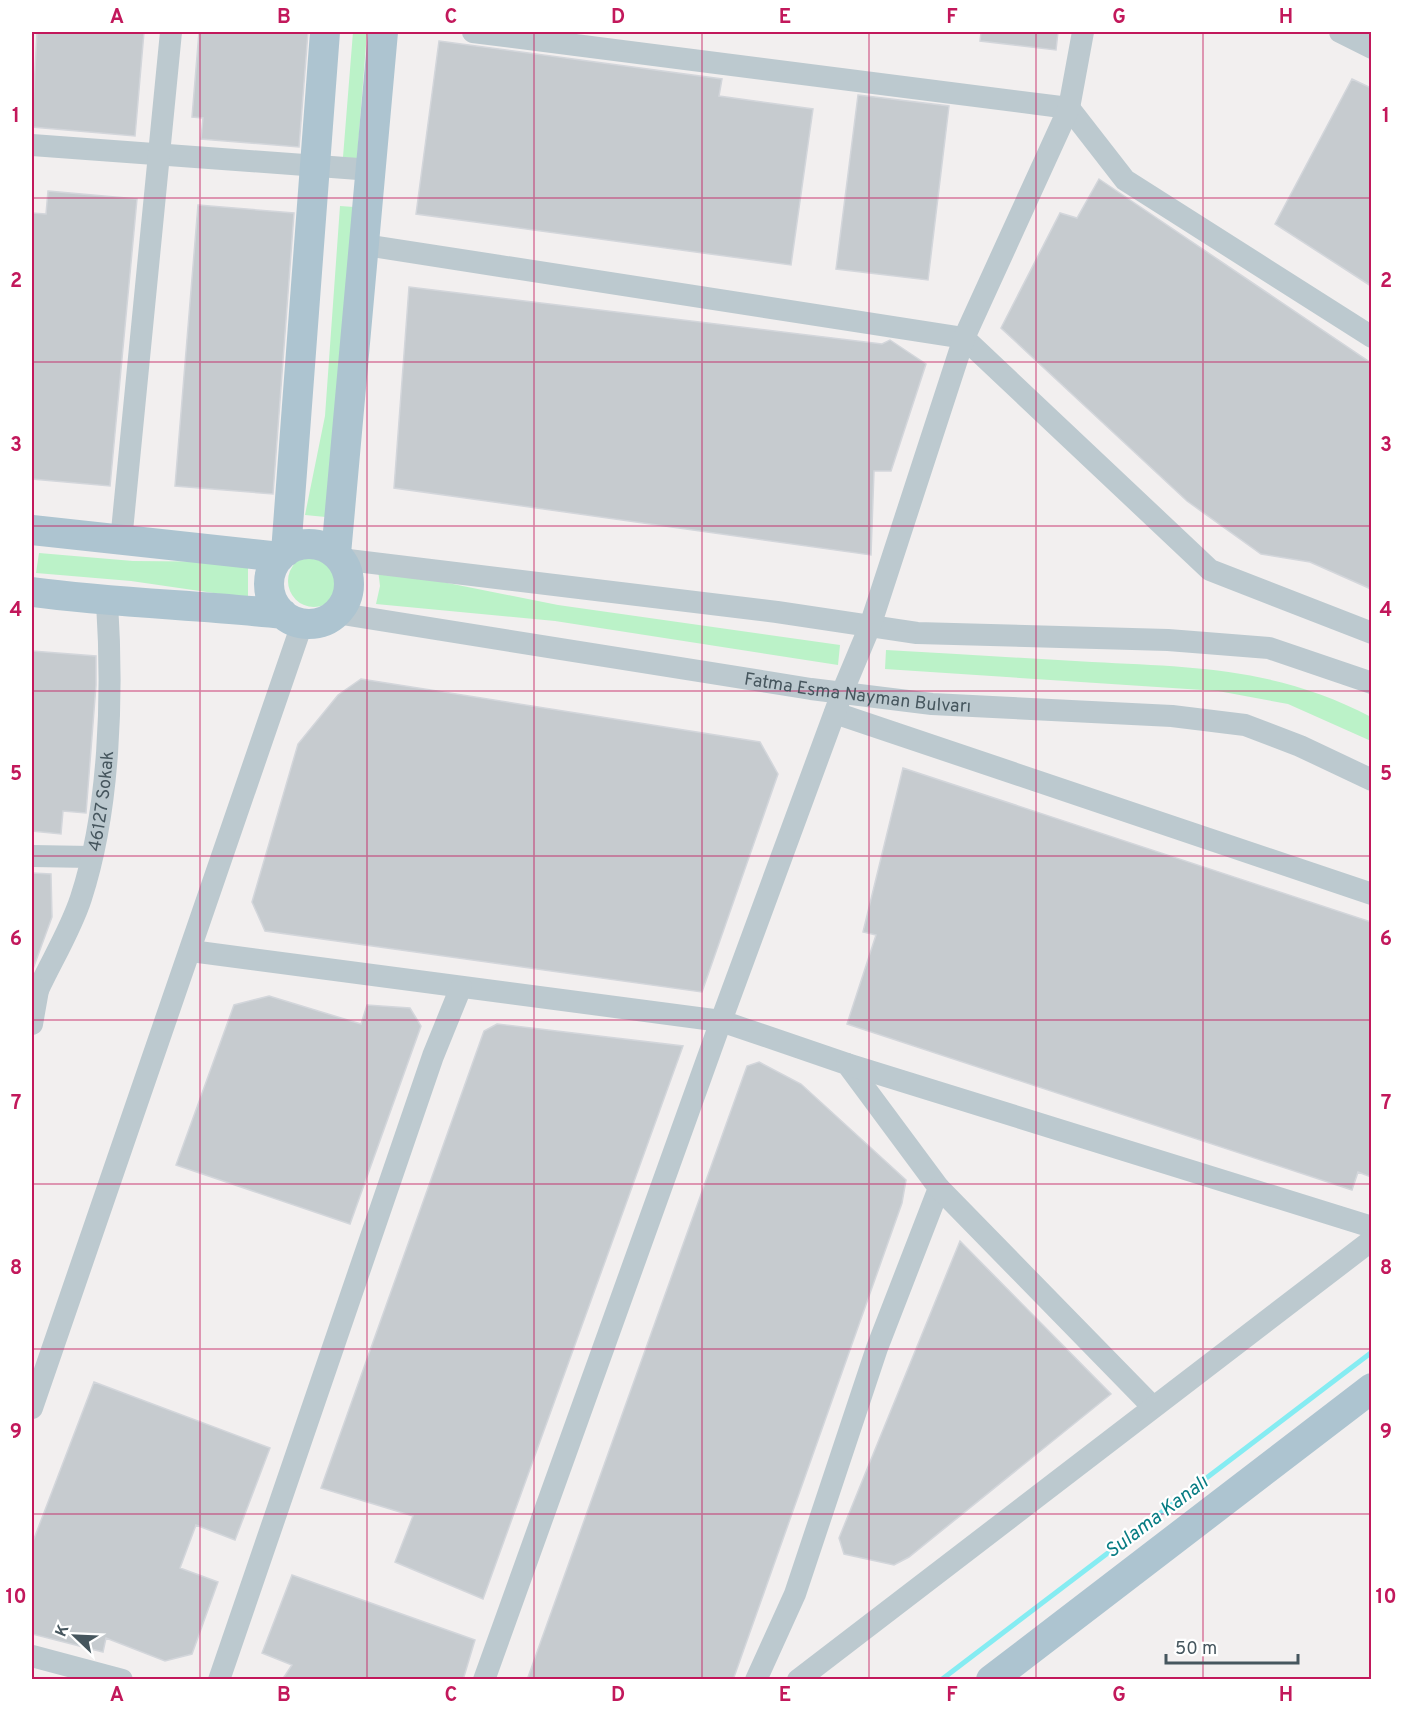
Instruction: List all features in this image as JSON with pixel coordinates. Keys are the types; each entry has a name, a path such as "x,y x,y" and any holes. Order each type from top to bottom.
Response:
{"main road":[{"path":"292,619 274,604 270,579 283,554 325,32"},
{"path":"338,557 383,32"},
{"path":"32,530 121,541 283,554 298,546 312,544 325,547 338,557 349,581 344,604 336,613 320,622 203,605 107,602 32,592"},
{"path":"991,1680 1371,1388"}],"street":[{"path":"121,541 171,32"},
{"path":"473,32 1069,108 1125,180 1371,338"},
{"path":"484,1680 721,1021 838,703 870,626 964,338 1069,108 1083,32"},
{"path":"1340,32 1371,48"},
{"path":"32,145 372,170"},
{"path":"365,245 964,338 1210,570 1371,633"},
{"path":"338,557 777,612 917,633 1168,640 1269,648 1368,674"},
{"name":"46127 Sokak","path":"32,1024 35,990 81,900 91,857 107,764 109,635 107,602"},
{"name":"Fatma Esma Nayman Bulvarı","path":"336,613 838,703 932,704 1172,716 1245,725 1300,746 1371,780"},
{"path":"32,1408 191,951 292,619"},
{"path":"838,703 1371,894"},
{"path":"32,856 91,857"},
{"path":"191,951 721,1021 847,1064 1371,1227"},
{"path":"219,1680 433,1056 461,987"},
{"path":"847,1064 939,1188 1153,1407"},
{"path":"756,1680 795,1594 877,1348 939,1188"},
{"path":"798,1680 1371,1240"},
{"path":"32,1656 123,1680"}],"green space":[{"path":"353,32 367,32 357,159 343,157"},
{"path":"340,206 354,207 336,518 305,515 325,416"},
{"path":"39,553 133,561 248,562 248,598 131,581 36,573"},
{"path":"309,555 319,555 333,562 340,581 333,600 319,607 309,607 299,603 292,596 288,586 288,576 292,566 299,559"},
{"path":"378,569 558,605 840,645 838,665 555,621 376,604 380,586"},
{"path":"886,650 1165,666 1269,679 1303,688 1371,717 1371,741 1288,704 1218,691 885,669"}],"building":[{"path":"37,32 144,32 135,136 32,127"},
{"path":"199,32 308,32 299,147 201,139 203,118 192,117"},
{"path":"981,32 1058,32 1056,50 980,41"},
{"path":"439,41 722,79 719,96 813,109 791,265 416,214"},
{"path":"1352,79 1371,88 1371,286 1275,224"},
{"path":"858,95 949,106 928,280 836,269"},
{"path":"1099,179 1371,363 1371,589 1310,562 1261,554 1187,501 1001,328 1060,213 1077,218"},
{"path":"48,191 137,199 110,486 32,479 32,213 46,214"},
{"path":"198,205 294,213 273,494 175,486"},
{"path":"409,287 882,344 890,340 926,364 891,471 874,471 871,555 394,488"},
{"path":"32,651 96,656 96,685 86,813 63,811 61,834 32,831"},
{"path":"361,679 760,742 778,774 702,992 265,931 252,902 298,744 338,695"},
{"path":"903,768 1371,922 1371,1177 1358,1172 1352,1190 847,1024 876,935 863,932"},
{"path":"32,873 51,874 52,917 33,969"},
{"path":"269,996 361,1024 367,1005 410,1008 421,1026 350,1224 176,1165 234,1005"},
{"path":"497,1024 683,1046 483,1599 395,1562 413,1516 321,1488 484,1031"},
{"path":"759,1062 801,1084 906,1180 902,1203 733,1680 527,1680 747,1066"},
{"path":"960,1241 1111,1394 909,1557 894,1565 844,1554 839,1538"},
{"path":"94,1382 270,1448 235,1540 196,1525 180,1568 218,1582 192,1654 165,1661 106,1638 103,1652 32,1634 32,1544"},
{"path":"292,1575 475,1640 463,1680 282,1680 292,1665 262,1653"}],"waterway":[{"name":"Sulama Kanalı","path":"941,1680 1372,1352"}]}
